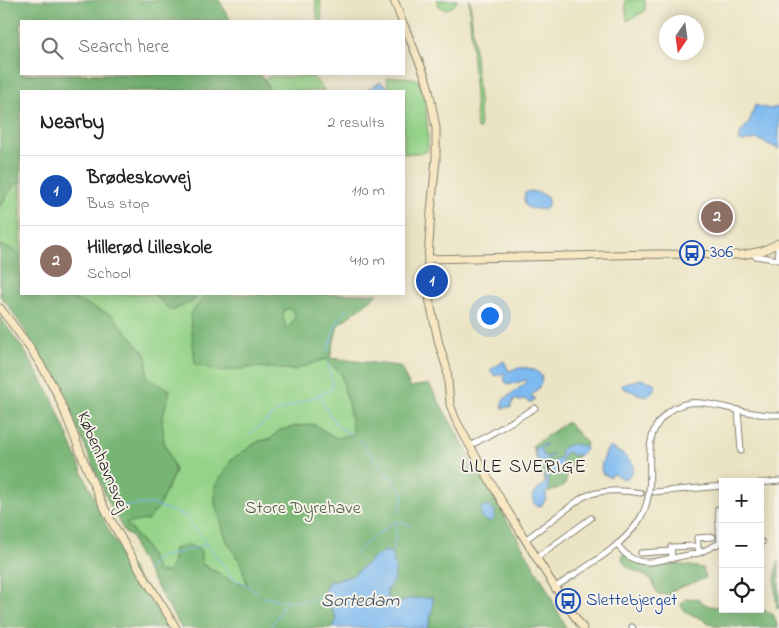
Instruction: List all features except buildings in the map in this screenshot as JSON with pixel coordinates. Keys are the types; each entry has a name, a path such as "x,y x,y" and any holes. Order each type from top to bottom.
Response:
{"street":[{"path":"394,0 402,20"},
{"path":"405,27 425,76 436,128 436,159 427,276 430,303 439,344 447,369 450,404 455,418 490,482 554,588 583,628"},
{"path":"428,259 656,254 741,255 752,254 778,244 779,260 752,254"},
{"name":"Københavnsvej","path":"0,308 44,370 56,392 86,466 113,525 176,628"},
{"path":"554,588 617,544 635,527 646,504 649,488 651,441 654,430 667,412 679,405 690,402 760,414 779,415"},
{"path":"470,446 535,408"},
{"path":"738,410 740,451"},
{"path":"764,483 779,482"},
{"path":"654,492 719,486"},
{"path":"525,540 583,498 593,493 609,491 641,493"},
{"path":"718,510 719,523"},
{"path":"536,558 591,518"},
{"path":"699,553 697,538 713,538"},
{"path":"617,544 627,556 639,561 652,562 699,553 719,544"},
{"path":"672,559 671,547 694,546"},
{"path":"641,553 671,551"}],"green space":[{"path":"0,0 219,0 230,20 20,20 20,75 262,75 269,90 20,90 20,183 15,184 0,206"},
{"path":"315,0 320,0 322,20 318,20"},
{"path":"437,0 458,0 450,8 443,9"},
{"path":"469,0 479,100 480,129 477,129"},
{"path":"625,0 645,0 645,11 627,21"},
{"path":"272,76 313,77 324,90 270,90 264,79"},
{"path":"408,77 418,81 427,117 428,149 426,152 405,154 405,90 389,90 387,78"},
{"path":"20,183 20,255 14,250 0,245 0,206 15,184"},
{"name":"Store Dyrehave","path":"0,245 14,250 20,255 20,295 67,295 72,299 112,315 147,356 147,378 170,390 162,419 164,441 175,471 158,508 148,520 126,523 145,546 158,572 168,572 173,561 174,549 188,545 201,550 201,564 233,582 247,584 241,564 226,539 215,504 215,486 232,459 259,441 271,439 278,431 297,426 315,425 336,438 353,434 349,408 341,374 325,359 294,370 257,367 219,371 195,364 190,314 204,295 377,295 338,325 330,358 400,366 410,387 429,384 545,585 566,628 427,628 430,622 433,603 409,599 397,603 387,597 387,589 373,558 352,576 328,582 325,596 337,620 333,628 181,628 136,551 132,537 125,533 107,499 64,396 37,349 0,296","holes":["289,308 295,313 293,322 286,329 283,316 284,310"]},
{"path":"67,295 154,295 172,311 194,300 196,295 204,295 201,301 219,371 257,367 293,370 325,359 341,373 354,435 336,438 315,425 297,426 278,431 271,439 259,441 251,446 226,539 241,564 247,584 233,582 174,549 173,561 168,572 158,572 145,546 126,523 158,508 175,472 164,441 162,419 170,390 147,378"},
{"path":"154,295 196,295 195,300 172,311"},
{"path":"290,308 295,313 291,324 286,329 283,317 284,310"},
{"path":"0,317 26,353 52,398 111,535 168,628 0,628"},
{"path":"567,422 587,443 569,468 565,485 549,492 532,446"},
{"path":"623,554 640,564 672,563 703,568 706,578 671,591 670,595 657,594 652,580 626,566 622,559"},
{"path":"779,561 779,609 777,608 775,583"},
{"path":"695,598 709,606 719,607 719,613 764,613 764,610 773,613 778,628 714,626 685,612 681,606 682,602 686,599"}],"water":[{"path":"380,82 387,87 387,90 368,90"},
{"path":"755,105 769,109 779,107 779,149 757,139 742,142 739,140 741,132 749,123"},
{"path":"530,191 547,197 548,204 544,210 529,208 525,205 525,193"},
{"path":"504,361 509,371 517,368 526,368 540,374 542,381 538,389 531,396 535,399 532,402 525,399 520,401 514,399 511,407 503,408 503,400 527,381 508,385 504,379 505,373 495,376 490,370"},
{"path":"641,379 655,383 655,388 647,397 623,388 621,384"},
{"path":"546,443 546,446 543,446 541,449 544,456 547,457 554,454 542,463 538,461 534,449"},
{"path":"571,444 585,446 586,450 580,455 572,455 566,452 561,460 562,471 558,475 551,473 549,475 549,489 546,492 546,499 542,505 537,506 533,502 532,496 545,483 546,467 560,458 561,450"},
{"path":"610,447 624,455 633,464 632,472 628,477 623,479 614,474 609,477 602,473 601,467 607,449"},
{"path":"488,506 495,511 493,520 490,522 481,518 481,507"},
{"name":"Sortedam","path":"385,551 392,553 395,572 395,577 387,589 387,597 397,603 409,599 433,597 432,613 427,628 333,628 337,619 324,591 328,582 352,576 373,558"}],"waterway":[{"path":"328,352 335,326 347,308"},
{"path":"250,434 277,412 333,389 328,361"},
{"path":"318,395 338,427 351,434"},
{"path":"361,441 404,494 399,513"},
{"path":"115,514 119,506 152,504 186,516 231,576 258,593"},
{"path":"354,556 365,544 397,520"},
{"path":"392,553 397,521"},
{"path":"398,521 411,525"},
{"path":"147,572 157,558 207,545"},
{"path":"263,597 286,601 302,601 325,596"},
{"path":"271,627 286,602"}],"place":[{"name":"Hillerød Lilleskole","path":"717,217"},
{"name":"306","path":"692,253"},
{"name":"Brødeskovvej","path":"432,281"},
{"name":"Slettebjerget","path":"568,601"}],"district":[{"name":"LILLE SVERIGE","path":"524,467"}]}
